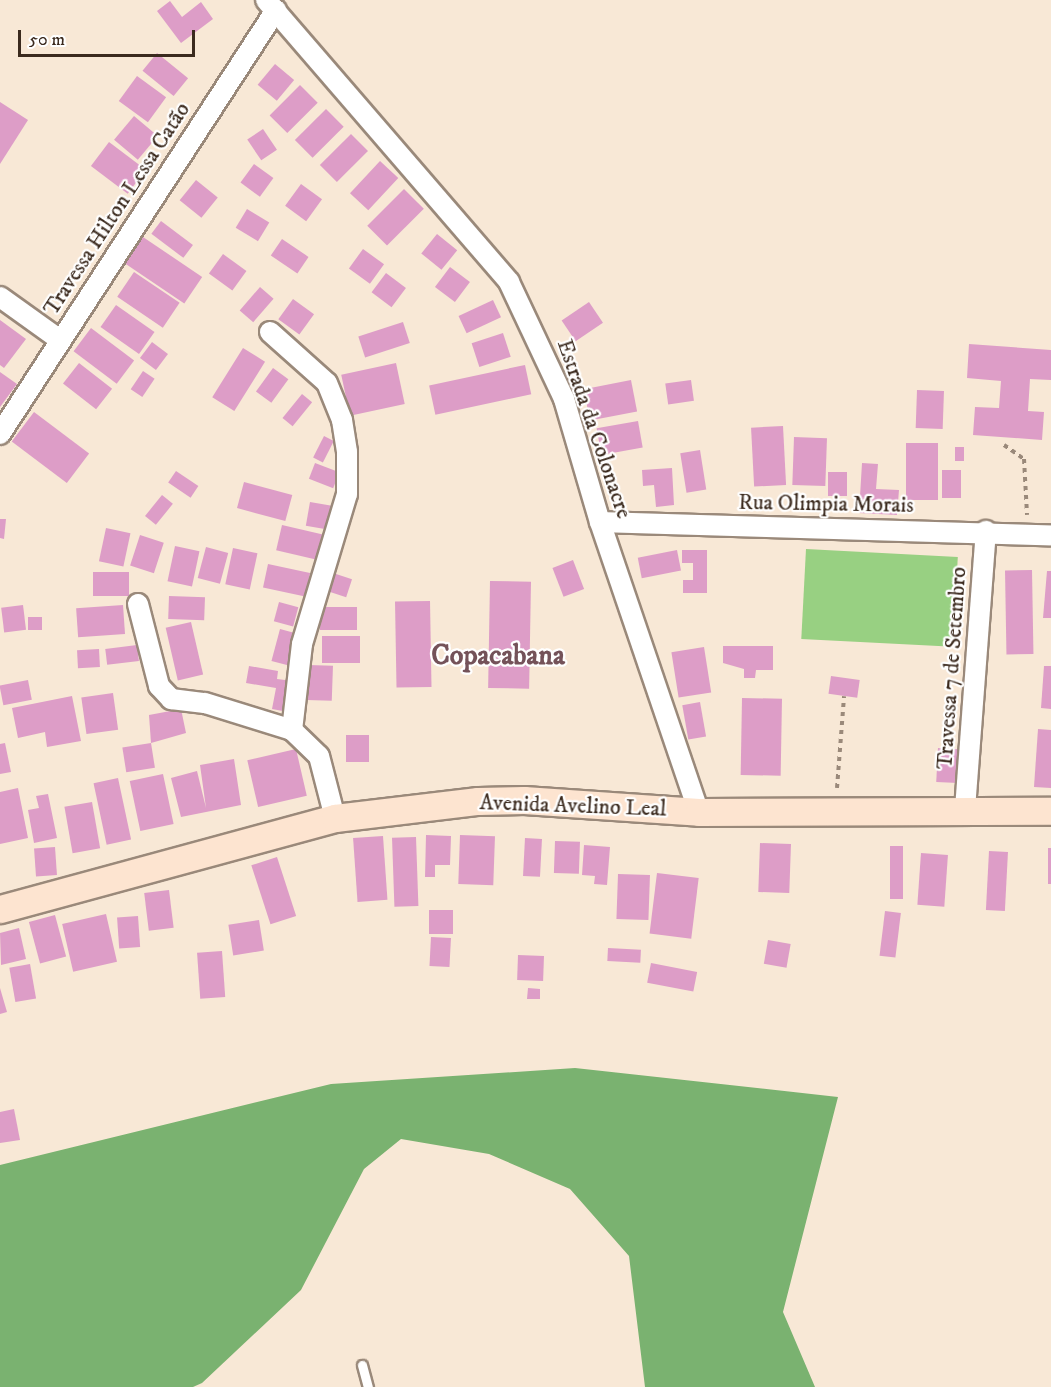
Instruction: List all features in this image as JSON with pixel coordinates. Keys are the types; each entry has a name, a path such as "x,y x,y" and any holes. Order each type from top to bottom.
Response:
{"main road":[{"name":"Avenida Avelino Leal","path":"0,909 335,818 478,801 524,800 699,812 965,809 1051,811"}],"street":[{"name":"Travessa Hilton Lessa Catão","path":"0,434 271,5"},
{"name":"Estrada da Colonacre","path":"271,5 509,282 564,399 600,522 699,812"},
{"path":"0,297 60,340"},
{"path":"270,332 327,383 342,420 347,452 347,494 302,644 292,730"},
{"name":"Rua Olimpia Morais","path":"600,522 986,531 1051,535"},
{"name":"Travessa 7 de Setembro","path":"965,809 986,531"},
{"path":"138,604 159,686 171,699 205,703 292,730 319,756 335,818"}],"lane":[{"path":"362,1365 368,1387"}],"path":[{"path":"1004,445 1024,459 1027,534"},
{"path":"835,810 844,696"}],"green space":[{"path":"806,549 958,557 953,647 801,639"},
{"path":"575,1068 838,1097 783,1312 815,1387 645,1387 629,1256 570,1189 489,1154 401,1139 364,1169 301,1290 202,1383 193,1387 0,1387 0,1165 331,1084"}],"building":[{"path":"170,1 182,17 201,2 213,19 181,43 157,11"},
{"path":"157,53 188,78 174,96 143,71"},
{"path":"275,64 294,80 277,101 258,85"},
{"path":"137,76 166,97 148,122 119,101"},
{"path":"300,85 318,103 287,133 270,115"},
{"path":"0,102 28,120 0,164"},
{"path":"326,109 344,127 313,158 295,140"},
{"path":"134,116 158,136 138,160 114,140"},
{"path":"263,129 277,150 261,160 247,140"},
{"path":"351,134 368,151 337,182 320,165"},
{"path":"109,142 146,170 128,194 91,166"},
{"path":"380,161 398,178 368,210 350,193"},
{"path":"254,164 273,178 260,197 240,183"},
{"path":"196,180 218,198 201,218 180,200"},
{"path":"301,184 322,199 306,221 285,206"},
{"path":"404,189 424,209 387,246 367,226"},
{"path":"247,209 269,222 258,241 236,228"},
{"path":"161,221 193,245 183,258 151,234"},
{"path":"437,234 457,250 441,270 421,253"},
{"path":"140,235 202,277 184,303 122,262"},
{"path":"282,239 309,257 297,273 271,256"},
{"path":"363,249 384,264 370,284 349,268"},
{"path":"223,254 246,271 232,290 209,273"},
{"path":"450,267 470,282 455,302 435,287"},
{"path":"134,272 180,303 163,328 117,297"},
{"path":"386,273 406,288 392,307 372,292"},
{"path":"260,287 274,299 253,322 240,310"},
{"path":"293,299 314,314 299,335 278,319"},
{"path":"493,300 501,317 467,333 459,316"},
{"path":"589,302 603,323 576,341 562,320"},
{"path":"116,305 155,332 139,354 101,327"},
{"path":"0,320 26,339 4,368 0,365"},
{"path":"403,322 410,343 365,357 358,337"},
{"path":"91,328 134,360 117,384 74,351"},
{"path":"503,333 511,357 479,367 472,343"},
{"path":"152,342 168,354 156,370 140,358"},
{"path":"969,344 1051,350 1051,380 1030,379 1028,411 1044,412 1042,440 973,435 975,407 999,408 1001,381 967,378"},
{"path":"243,348 265,362 234,411 212,397"},
{"path":"79,363 112,389 96,409 63,383"},
{"path":"396,363 405,404 350,416 341,375"},
{"path":"525,365 531,394 435,415 429,385"},
{"path":"273,368 288,379 271,403 256,391"},
{"path":"143,371 155,379 142,397 131,389"},
{"path":"0,372 17,384 0,407"},
{"path":"631,380 637,411 590,421 584,389"},
{"path":"691,380 694,401 668,404 665,384"},
{"path":"917,390 944,391 943,429 916,428"},
{"path":"302,394 312,402 293,426 282,418"},
{"path":"34,412 89,454 67,483 12,442"},
{"path":"638,421 643,448 601,455 597,428"},
{"path":"783,426 786,485 754,487 751,428"},
{"path":"324,436 334,441 323,462 313,457"},
{"path":"794,437 827,438 825,486 792,485"},
{"path":"906,443 938,443 938,500 906,500"},
{"path":"955,447 964,447 964,461 955,461"},
{"path":"700,450 706,490 687,493 680,453"},
{"path":"315,463 339,472 333,488 309,479"},
{"path":"862,463 878,464 876,489 899,490 897,515 859,513"},
{"path":"672,468 674,505 656,507 654,485 643,486 642,470"},
{"path":"942,470 961,470 961,498 942,498"},
{"path":"176,471 198,486 191,498 168,483"},
{"path":"828,472 847,472 847,496 828,496"},
{"path":"244,482 292,495 285,521 237,508"},
{"path":"162,495 173,504 156,525 145,516"},
{"path":"310,502 338,507 333,530 306,526"},
{"path":"0,519 6,519 4,539 0,538"},
{"path":"282,525 324,535 318,560 276,550"},
{"path":"106,528 130,533 123,566 99,561"},
{"path":"140,535 164,543 154,573 130,565"},
{"path":"175,546 199,551 192,586 168,581"},
{"path":"206,547 228,553 220,584 198,578"},
{"path":"233,548 257,553 250,589 225,584"},
{"path":"677,550 681,571 642,578 638,558"},
{"path":"682,550 707,550 707,593 683,593 683,580 693,580 693,563 682,563"},
{"path":"573,560 584,589 564,597 552,568"},
{"path":"268,564 310,573 305,596 263,587"},
{"path":"1005,570 1032,570 1033,654 1006,654"},
{"path":"1047,571 1051,571 1051,618 1043,618"},
{"path":"93,572 129,572 129,596 93,596"},
{"path":"333,573 352,579 346,597 327,591"},
{"path":"490,581 531,582 529,689 488,688"},
{"path":"169,596 205,597 204,620 168,619"},
{"path":"430,601 432,687 397,688 395,602"},
{"path":"279,602 298,607 293,626 274,621"},
{"path":"23,605 26,630 4,632 1,608"},
{"path":"123,605 125,634 78,637 76,608"},
{"path":"320,607 357,607 357,630 320,630"},
{"path":"28,617 42,617 42,630 28,630"},
{"path":"191,622 203,675 178,680 166,628"},
{"path":"280,629 302,635 294,667 271,661"},
{"path":"322,636 360,636 360,663 322,663"},
{"path":"137,645 139,661 107,665 105,649"},
{"path":"723,646 773,646 773,670 756,670 755,678 744,678 744,669 723,663"},
{"path":"704,647 711,692 679,698 671,652"},
{"path":"99,649 100,667 78,668 77,650"},
{"path":"308,665 333,666 332,701 307,700"},
{"path":"249,666 278,671 277,679 293,681 288,712 272,709 276,688 246,683"},
{"path":"1044,666 1051,666 1051,709 1041,708"},
{"path":"831,676 860,680 857,698 828,694"},
{"path":"28,680 32,700 3,705 0,685"},
{"path":"113,693 118,730 86,734 81,697"},
{"path":"72,696 81,741 47,747 45,732 18,738 12,708"},
{"path":"742,698 782,699 781,776 741,775"},
{"path":"700,702 706,736 688,740 682,705"},
{"path":"181,709 186,733 151,743 149,715"},
{"path":"1038,729 1051,730 1051,788 1034,787"},
{"path":"346,735 369,735 369,762 346,762"},
{"path":"5,743 11,772 0,774 0,744"},
{"path":"151,743 155,768 126,772 122,748"},
{"path":"938,748 960,749 958,783 936,782"},
{"path":"296,749 307,796 258,807 247,760"},
{"path":"234,759 241,805 181,817 171,778 197,771 206,808 200,765"},
{"path":"163,774 174,824 140,831 130,781"},
{"path":"118,778 131,840 107,845 94,783"},
{"path":"18,788 28,838 0,844 0,792"},
{"path":"48,794 57,838 34,843 28,810 39,808 36,796"},
{"path":"92,802 100,848 73,853 64,807"},
{"path":"426,835 451,836 450,865 435,865 435,877 425,877"},
{"path":"460,835 495,836 493,885 458,884"},
{"path":"383,836 387,900 358,902 353,838"},
{"path":"416,837 418,906 394,907 392,838"},
{"path":"525,838 542,839 540,877 523,876"},
{"path":"555,841 580,842 579,874 554,873"},
{"path":"760,843 791,844 789,893 758,892"},
{"path":"584,845 610,847 607,885 594,884 595,876 582,875"},
{"path":"890,846 903,846 903,899 890,899"},
{"path":"55,847 57,875 36,876 34,848"},
{"path":"1048,848 1051,848 1051,884 1048,884"},
{"path":"989,851 1008,852 1005,911 986,910"},
{"path":"921,853 948,855 944,907 917,905"},
{"path":"277,857 296,916 270,924 251,865"},
{"path":"657,873 699,878 691,939 650,934"},
{"path":"618,874 650,875 648,920 616,919"},
{"path":"169,890 174,928 149,931 144,893"},
{"path":"429,910 453,910 453,934 429,934"},
{"path":"885,911 901,913 895,958 880,956"},
{"path":"106,914 117,962 73,972 62,924"},
{"path":"55,915 66,957 40,964 29,922"},
{"path":"138,916 140,947 119,948 117,917"},
{"path":"259,920 264,951 233,955 228,925"},
{"path":"19,928 26,959 1,965 0,933"},
{"path":"431,937 451,938 449,967 429,966"},
{"path":"768,940 791,944 786,968 764,964"},
{"path":"608,948 641,950 640,963 607,961"},
{"path":"222,951 225,997 200,999 197,953"},
{"path":"518,955 544,956 543,981 517,980"},
{"path":"651,963 697,972 693,992 647,983"},
{"path":"30,964 36,998 15,1002 9,968"},
{"path":"0,988 7,1012 0,1014"},
{"path":"528,988 540,989 540,999 527,999"},
{"path":"14,1109 20,1140 0,1143 0,1112"}],"district":[{"name":"Copacabana","path":"498,656"}]}
